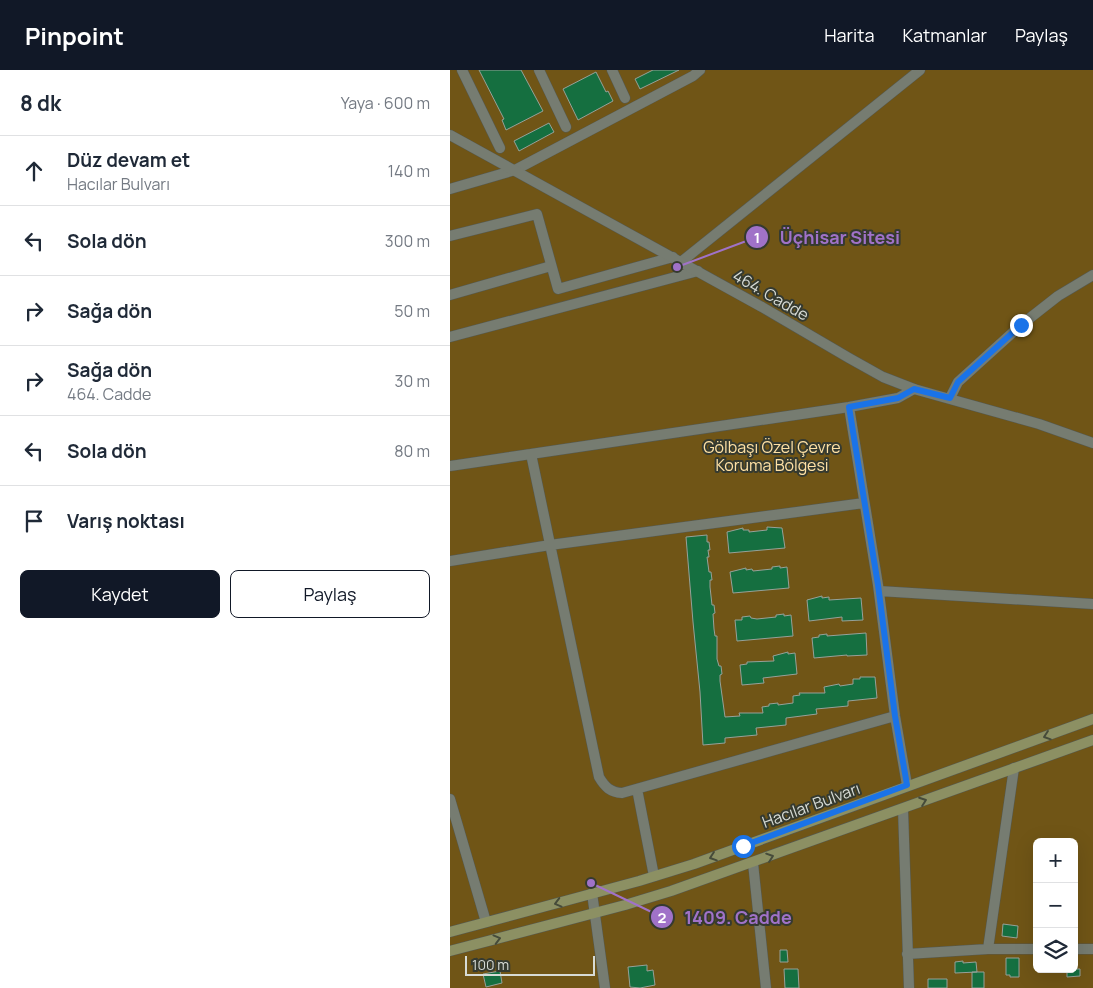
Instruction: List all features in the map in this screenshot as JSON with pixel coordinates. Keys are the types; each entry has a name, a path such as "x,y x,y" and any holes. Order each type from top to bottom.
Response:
{"main road":[{"name":"Hacılar Bulvarı","path":"450,932 654,876 757,841 907,785 1093,720"},
{"path":"450,951 596,913 671,891 1093,740"}],"street":[{"path":"462,70 500,148"},
{"path":"538,70 566,127"},
{"path":"612,70 625,98"},
{"path":"450,189 516,170 693,76 700,70"},
{"path":"450,236 536,214 558,289 677,260 920,70"},
{"name":"464. Cadde","path":"450,135 698,271 868,369 914,389 1039,424 1093,443"},
{"path":"450,295 550,266"},
{"path":"450,337 698,271"},
{"path":"950,398 958,382 1021,325 1058,296 1093,275"},
{"path":"450,466 849,407 898,398 914,389"},
{"path":"849,407 879,590 895,716 907,785"},
{"path":"532,454 599,777 605,787 614,792 622,793 895,716"},
{"path":"450,561 550,545 864,503"},
{"path":"879,590 1093,604"},
{"path":"988,949 1014,768"},
{"path":"637,789 654,876"},
{"path":"450,799 486,922"},
{"path":"903,809 909,988"},
{"path":"753,863 766,988"},
{"path":"592,893 605,988"},
{"path":"907,954 988,949 1033,949"},
{"path":"1078,949 1093,949"}],"green space":[{"name":"Gölbaşı Özel Çevre Koruma Bölgesi","path":"450,70 1093,70 1093,988 450,988"}],"building":[{"path":"479,70 521,70 543,111 506,130 502,120 504,119"},
{"path":"653,70 679,70 640,89 635,79"},
{"path":"596,72 613,101 578,120 563,89"},
{"path":"549,123 554,132 519,151 514,141"},
{"path":"767,527 782,528 785,548 729,553 727,532 743,528 743,530 749,530 749,532 767,530"},
{"path":"707,535 710,550 708,550 709,557 707,557 712,580 710,580 710,587 715,613 713,614 714,629 715,636 717,636 717,659 719,666 721,666 722,674 720,675 720,681 725,717 740,716 739,713 763,713 762,707 769,706 769,704 793,703 793,696 800,695 799,693 825,693 824,687 853,684 853,679 860,679 860,677 875,677 877,698 848,701 848,706 816,709 817,714 786,718 786,725 756,728 757,735 725,738 725,743 703,745 686,537"},
{"path":"780,566 780,568 787,567 789,588 733,593 730,572 746,568 746,570 752,569 753,571"},
{"path":"822,596 822,598 829,597 829,600 861,598 863,620 842,621 842,617 809,621 807,600"},
{"path":"784,614 784,616 791,615 793,636 737,641 735,620 742,620 742,617 750,616 757,619"},
{"path":"866,633 867,655 814,658 812,638 827,634 827,636"},
{"path":"788,652 788,654 795,653 797,674 763,678 764,683 742,685 740,665 747,664 747,662 774,661 773,656"},
{"path":"1003,924 1018,926 1017,938 1002,936"},
{"path":"780,950 787,950 788,962 780,962"},
{"path":"1006,958 1019,958 1019,977 1006,975"},
{"path":"963,961 963,963 976,962 977,972 955,973 955,962"},
{"path":"647,965 647,971 653,970 655,985 640,988 630,987 628,967"},
{"path":"784,969 798,969 799,988 785,988"},
{"path":"1078,969 1080,969 1080,976 1067,977 1067,973 1078,973"},
{"path":"500,971 502,983 486,987 483,974"},
{"path":"972,972 984,972 984,988 972,988"},
{"path":"928,979 947,979 947,988 928,988"}],"place":[{"name":"Üçhisar Sitesi","path":"677,267"},
{"name":"1409. Cadde","path":"591,883"}],"route":[{"path":"743,846 907,785 895,716 878,585 849,407 898,398 914,389 950,398 958,382 1021,325"}]}
